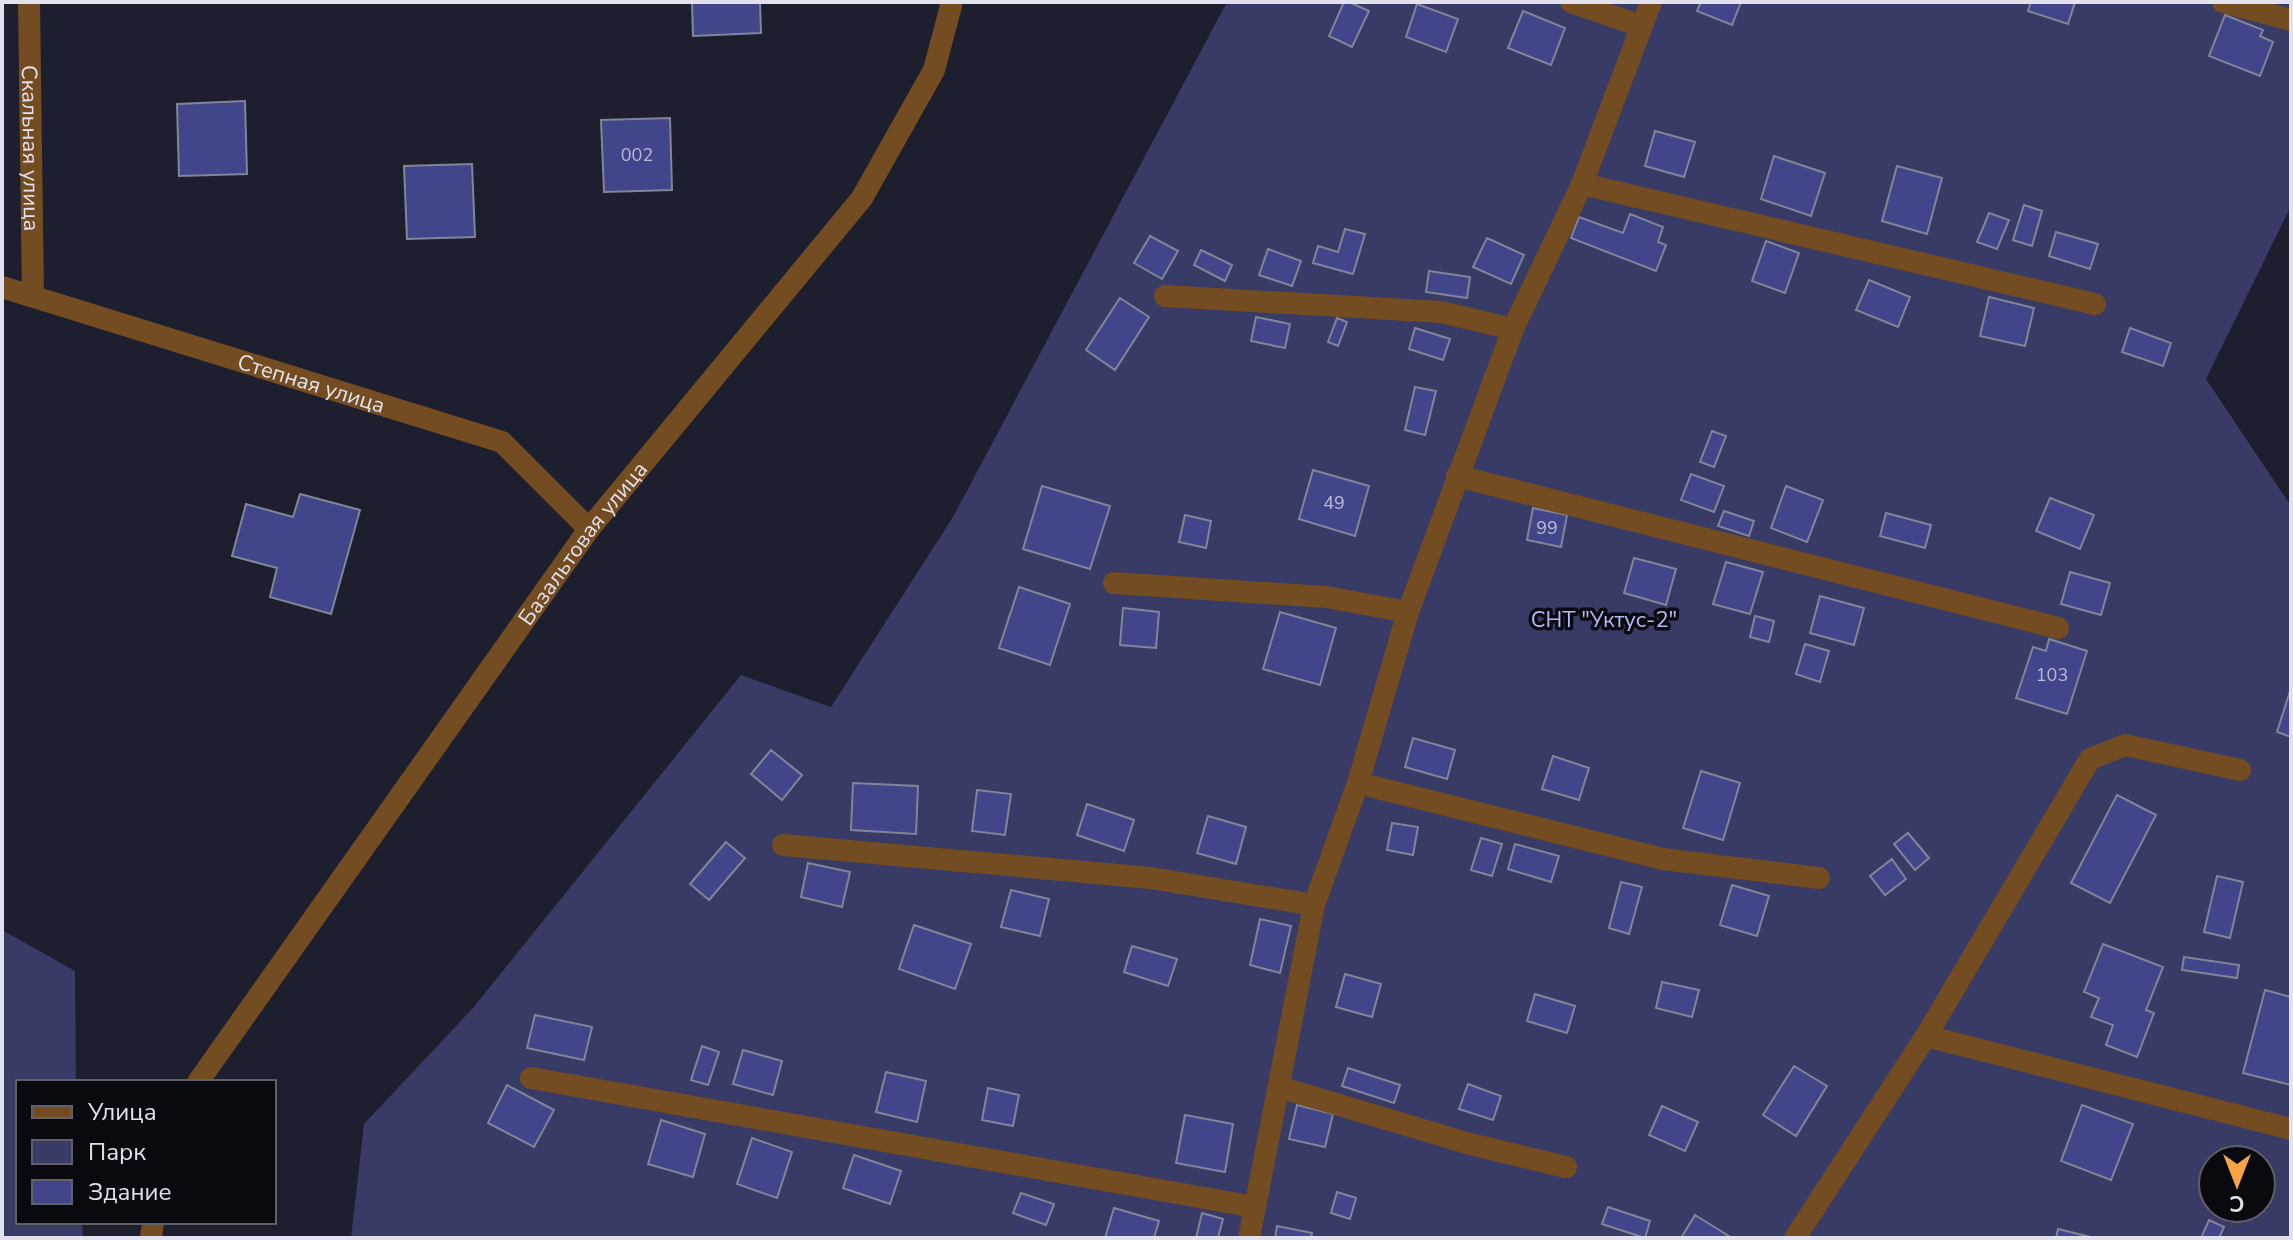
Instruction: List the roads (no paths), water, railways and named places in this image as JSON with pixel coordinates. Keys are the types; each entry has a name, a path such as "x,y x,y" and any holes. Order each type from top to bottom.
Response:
{"street":[{"name":"Скальная улица","path":"29,2 33,296"},
{"name":"Базальтовая улица","path":"199,1080 589,529 862,198 934,70 952,2"},
{"path":"1571,2 1641,26"},
{"path":"1249,1238 1314,905 1358,783 1408,612 1513,329 1582,184 1651,2"},
{"path":"2223,2 2291,20"},
{"path":"1582,184 2095,304"},
{"name":"Степная улица","path":"2,287 502,442 589,529"},
{"path":"1165,296 1441,312 1513,329"},
{"path":"1457,476 2058,628"},
{"path":"1114,583 1326,597 1408,612"},
{"path":"1795,1238 1926,1036 2090,759 2125,745 2240,770"},
{"path":"1358,783 1663,859 1819,878"},
{"path":"783,845 1151,878 1314,905"},
{"path":"1926,1036 2291,1129"},
{"path":"531,1078 1255,1207"},
{"path":"1279,1087 1470,1144 1566,1167"}],"park label":[{"name":"СНТ \"Уктус-2\"","path":"1604,619"}]}
